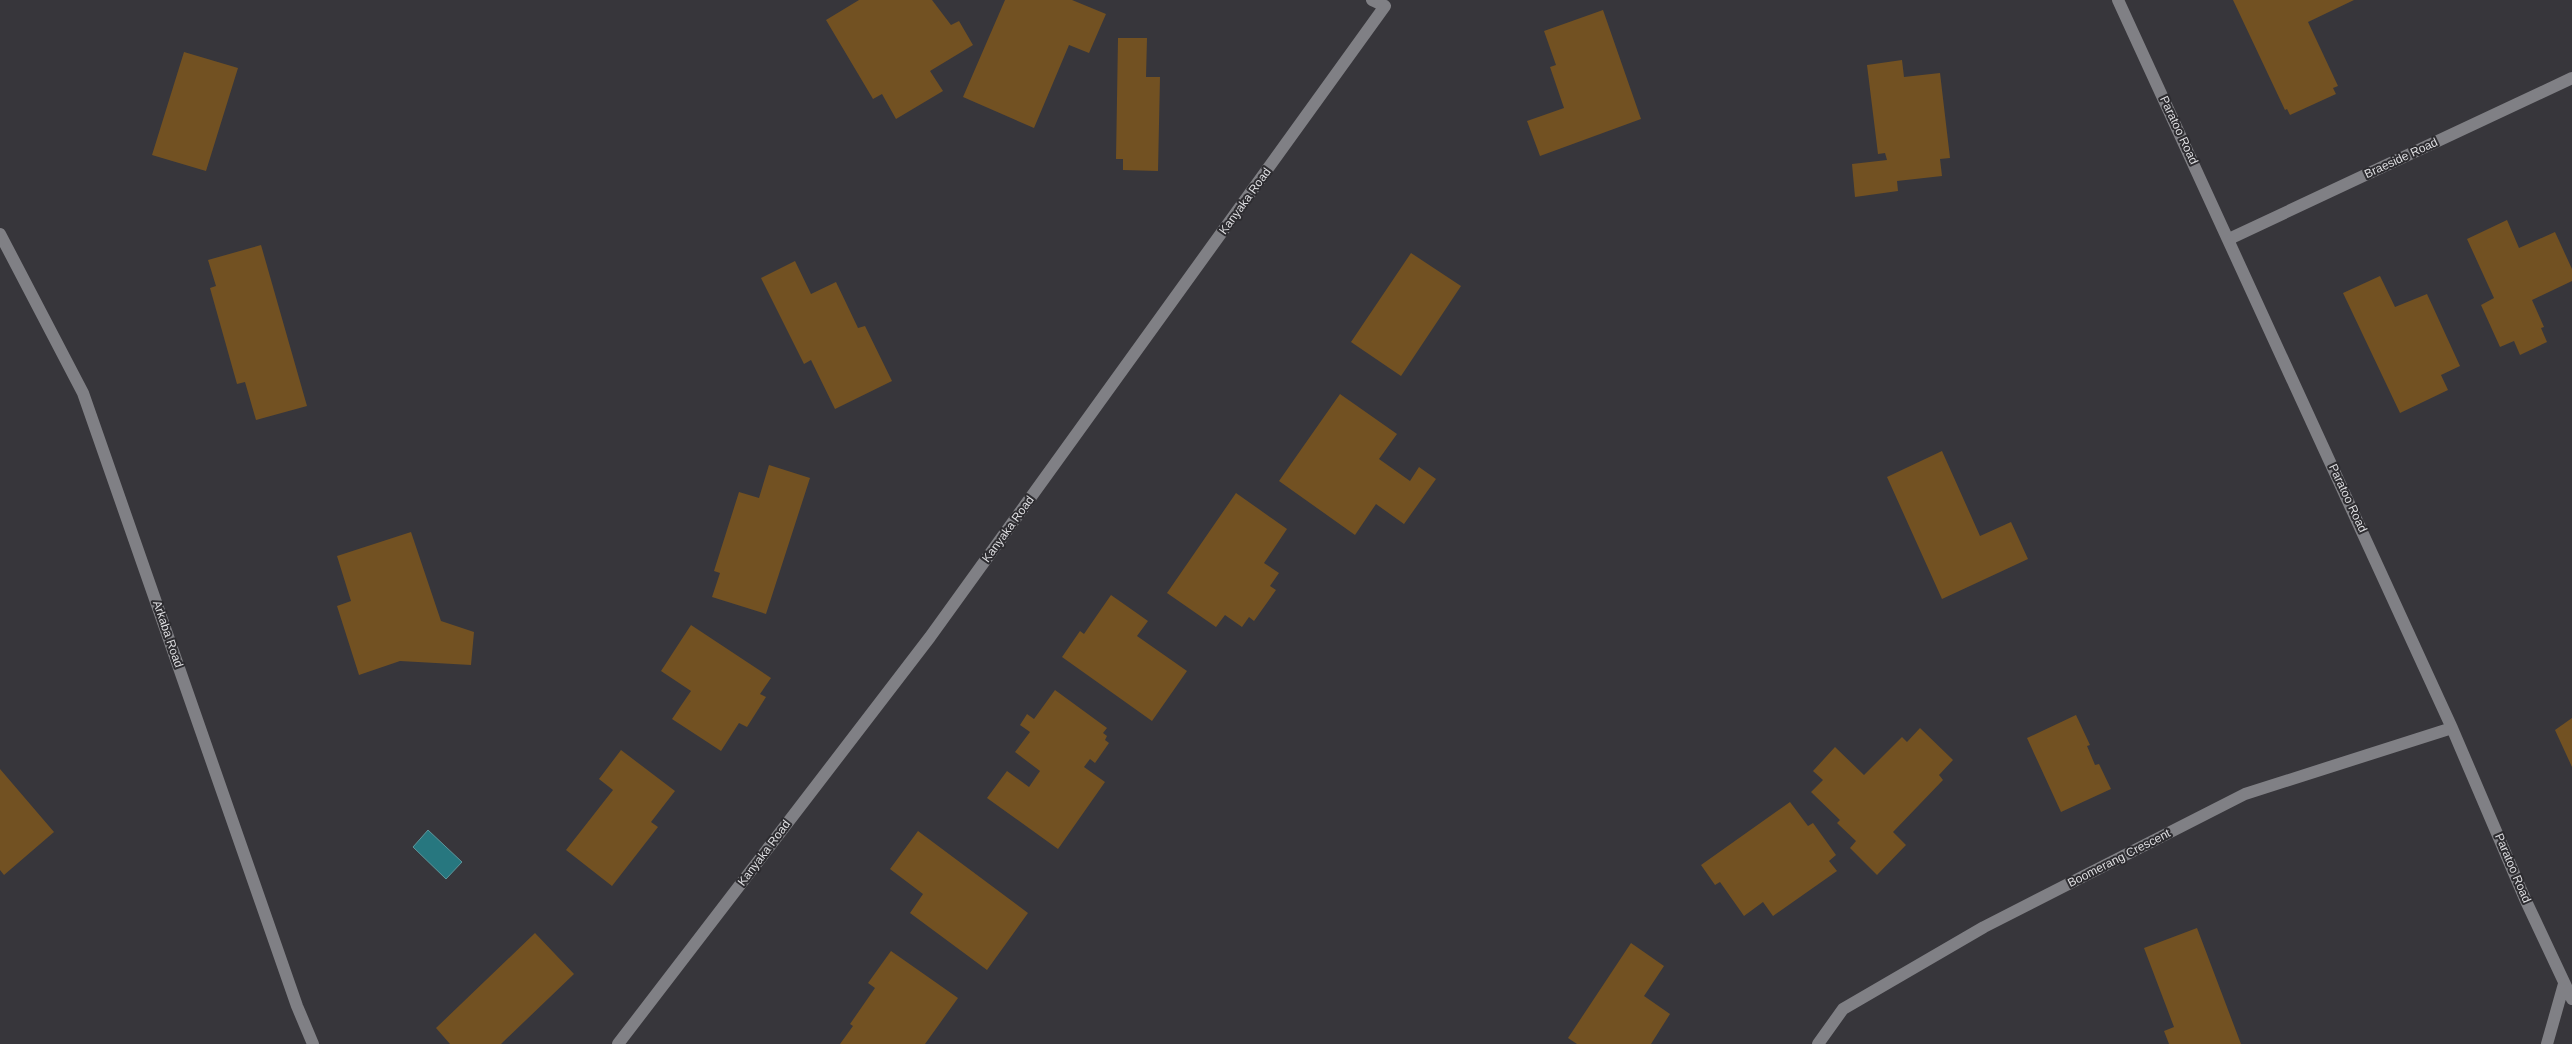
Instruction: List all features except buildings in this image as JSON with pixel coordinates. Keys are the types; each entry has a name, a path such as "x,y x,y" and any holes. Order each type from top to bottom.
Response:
{"street":[{"name":"Kanyaka Road","path":"618,1044 930,637 1386,6 1372,0"},
{"name":"Paratoo Road","path":"2118,0 2452,728 2572,999"},
{"name":"Braeside Road","path":"2229,239 2572,78"},
{"name":"Arkaba Road","path":"0,234 84,394 297,1006 313,1044"},
{"name":"Boomerang Crescent","path":"1818,1044 1843,1009 1984,927 2244,794 2452,728"},
{"path":"2547,1044 2564,984"}],"water":[{"path":"428,830 462,862 446,879 413,847"}]}
